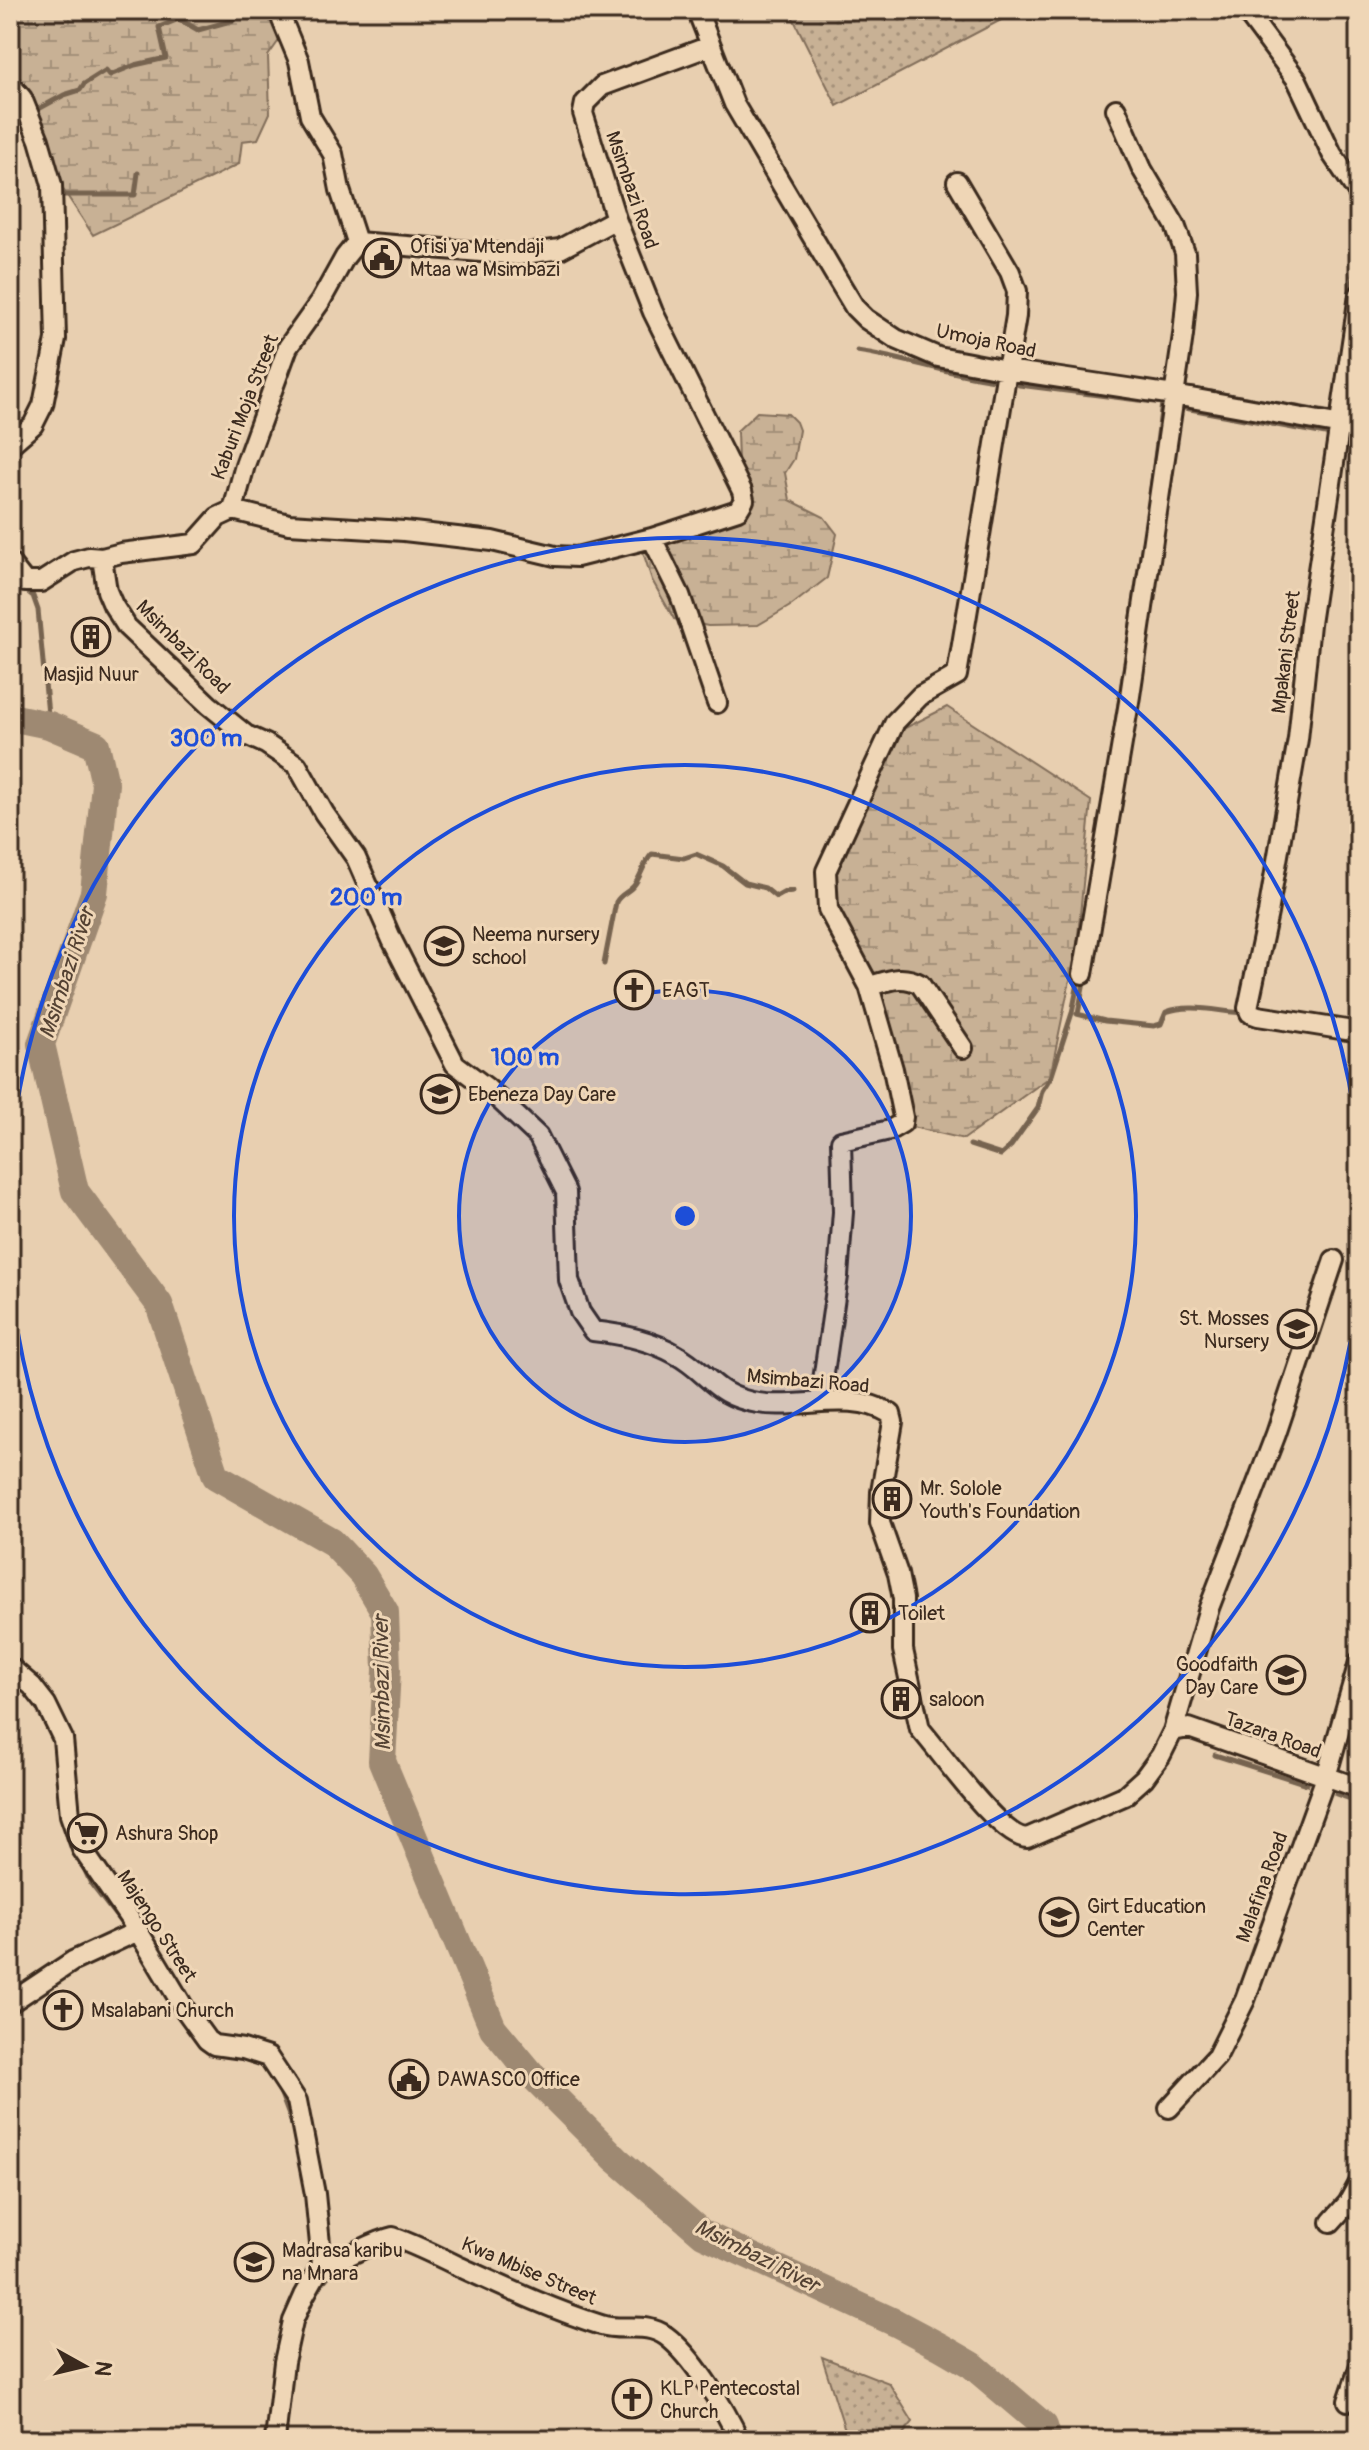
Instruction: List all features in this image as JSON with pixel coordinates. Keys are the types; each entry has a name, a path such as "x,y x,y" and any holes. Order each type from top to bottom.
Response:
{"street":[{"path":"282,10 282,20 299,61 310,116 333,154 357,242 518,255 560,249 616,219"},
{"name":"Umoja Road","path":"697,10 734,104 855,308 896,339 938,357 1359,428"},
{"path":"1245,10 1297,80 1332,154 1359,194"},
{"name":"Msimbazi Road","path":"233,510 289,524 492,541 555,556 577,557 652,538 738,510 744,500 733,470 653,312 616,219 583,113 585,103 602,86 710,46"},
{"path":"10,84 22,98 52,185 55,321 52,366 43,405 33,425 10,445"},
{"path":"1083,974 1130,696 1187,292 1185,253 1175,225 1142,169 1116,109"},
{"path":"820,1401 838,1276 843,1212 841,1141 890,1130 902,1123 893,1069 869,986 841,939 828,909 826,871 895,722 920,696 957,675 1016,316 1017,291 1010,272 957,182"},
{"name":"Kaburi Moja Street","path":"233,510 245,465 288,347 357,242"},
{"name":"Mpakani Street","path":"1359,295 1310,624 1298,739 1248,1008 1250,1013 1359,1032"},
{"path":"10,563 25,582 41,582 74,561 89,557 102,558 194,544 218,517 233,510"},
{"path":"652,538 680,595 717,703"},
{"name":"Msimbazi Road","path":"102,558 107,591 127,627 209,705 246,735 297,765 324,813 356,858 392,940 455,1064 487,1088 538,1136 566,1192 569,1280 580,1312 593,1331 627,1337 676,1354 720,1391 738,1398 760,1403 853,1403 886,1411 892,1417 889,1458 881,1492 880,1523 898,1574 903,1599 903,1650 915,1714 920,1729 999,1824 1011,1834 1027,1838 1124,1796 1144,1778 1173,1731"},
{"path":"869,986 899,977 910,978 920,984 963,1048"},
{"path":"1173,1731 1209,1608 1276,1434 1334,1260"},
{"name":"Malafina Road","path":"1169,2108 1217,2056 1245,2000 1326,1777 1359,1662"},
{"name":"Majengo Street","path":"10,1667 32,1686 56,1724 66,1754 70,1815 82,1849 138,1931 186,2011 207,2040 223,2047 268,2057 297,2101 315,2194 322,2264"},
{"name":"Tazara Road","path":"1173,1731 1189,1728 1359,1788"},
{"path":"10,2003 73,1961 138,1931"},
{"path":"1331,2222 1348,2203 1359,2183"},
{"name":"Kwa Mbise Street","path":"322,2264 338,2261 376,2241 393,2237 550,2307 601,2325 615,2328 640,2325 664,2334 691,2363 730,2418 739,2440"},
{"path":"275,2440 291,2330 304,2296 322,2264"},
{"path":"1348,2401 1359,2368"}],"green space":[{"path":"10,10 280,10 280,39 268,56 270,113 258,139 242,141 239,164 93,235 51,171 10,85"},
{"path":"789,10 1020,10 837,106"},
{"path":"757,412 788,414 796,422 799,430 794,459 785,473 790,500 824,517 837,534 827,578 792,605 758,625 708,626 674,619 652,580 642,549 732,507 746,494 747,477 738,461 737,431"},
{"path":"947,707 1091,801 1077,946 1050,1077 964,1139 895,1123 902,1067 868,986 834,945 826,887 885,738"},
{"path":"822,2357 889,2383 913,2422 898,2440 856,2440 845,2430"}],"waterway":[{"path":"33,112 80,90 106,70 110,75 166,58 159,27 179,19 198,30 234,20 232,10"},
{"path":"10,123 24,116"},
{"path":"58,195 135,195 138,173"},
{"path":"1350,296 1359,236"},
{"path":"854,290 870,311"},
{"path":"857,351 995,380"},
{"path":"1019,385 1162,403 1149,505"},
{"path":"1188,388 1332,413 1333,409"},
{"path":"1179,411 1179,407 1331,435"},
{"path":"1348,416 1359,418"},
{"path":"1345,438 1359,440"},
{"path":"1116,723 1143,543"},
{"path":"23,588 33,596 38,610 49,725"},
{"name":"Msimbazi River","path":"10,717 49,725 96,745 105,784 94,893 41,1044 75,1191 159,1304 216,1476 332,1542 363,1575 385,1612 387,1670 382,1761 493,2028 533,2076 616,2159 703,2234 896,2323 972,2365 1044,2426 1048,2440"},
{"path":"1107,882 1123,793"},
{"path":"604,964 616,902 635,884 652,854 684,858 696,854 723,866 745,883 765,888 776,897 793,891"},
{"path":"1078,1014 1085,977"},
{"path":"970,1145 1001,1155 1038,1108 1072,1013 1079,978"},
{"path":"1077,1014 1105,1021 1154,1026 1161,1024 1166,1012 1175,1009 1245,1013"},
{"path":"10,1680 20,1686"},
{"path":"1269,1747 1316,1763"},
{"path":"1215,1755 1307,1784"},
{"path":"1342,1772 1359,1778"},
{"path":"1336,1794 1359,1802"},
{"path":"79,1857 91,1884 126,1929"},
{"path":"132,1940 155,1976"},
{"path":"278,2086 293,2126"},
{"path":"315,2293 336,2266"}],"place":[{"name":"Ofisi ya Mtendaji Mtaa wa Msimbazi","path":"382,258"},
{"name":"Masjid Nuur","path":"91,637"},
{"name":"Neema nursery school","path":"444,946"},
{"name":"EAGT","path":"634,990"},
{"name":"Ebeneza Day Care","path":"440,1094"},
{"name":"St. Mosses Nursery","path":"1297,1329"},
{"name":"Mr. Solole Youth's Foundation","path":"892,1499"},
{"name":"Toilet","path":"870,1613"},
{"name":"Goodfaith Day Care","path":"1286,1675"},
{"name":"saloon","path":"901,1699"},
{"name":"Ashura Shop","path":"87,1833"},
{"name":"Girt Education Center","path":"1059,1917"},
{"name":"Msalabani Church","path":"63,2010"},
{"name":"DAWASCO Office","path":"409,2079"},
{"name":"Madrasa karibu na Mnara","path":"254,2262"},
{"name":"KLP Pentecostal Church","path":"632,2399"}]}
